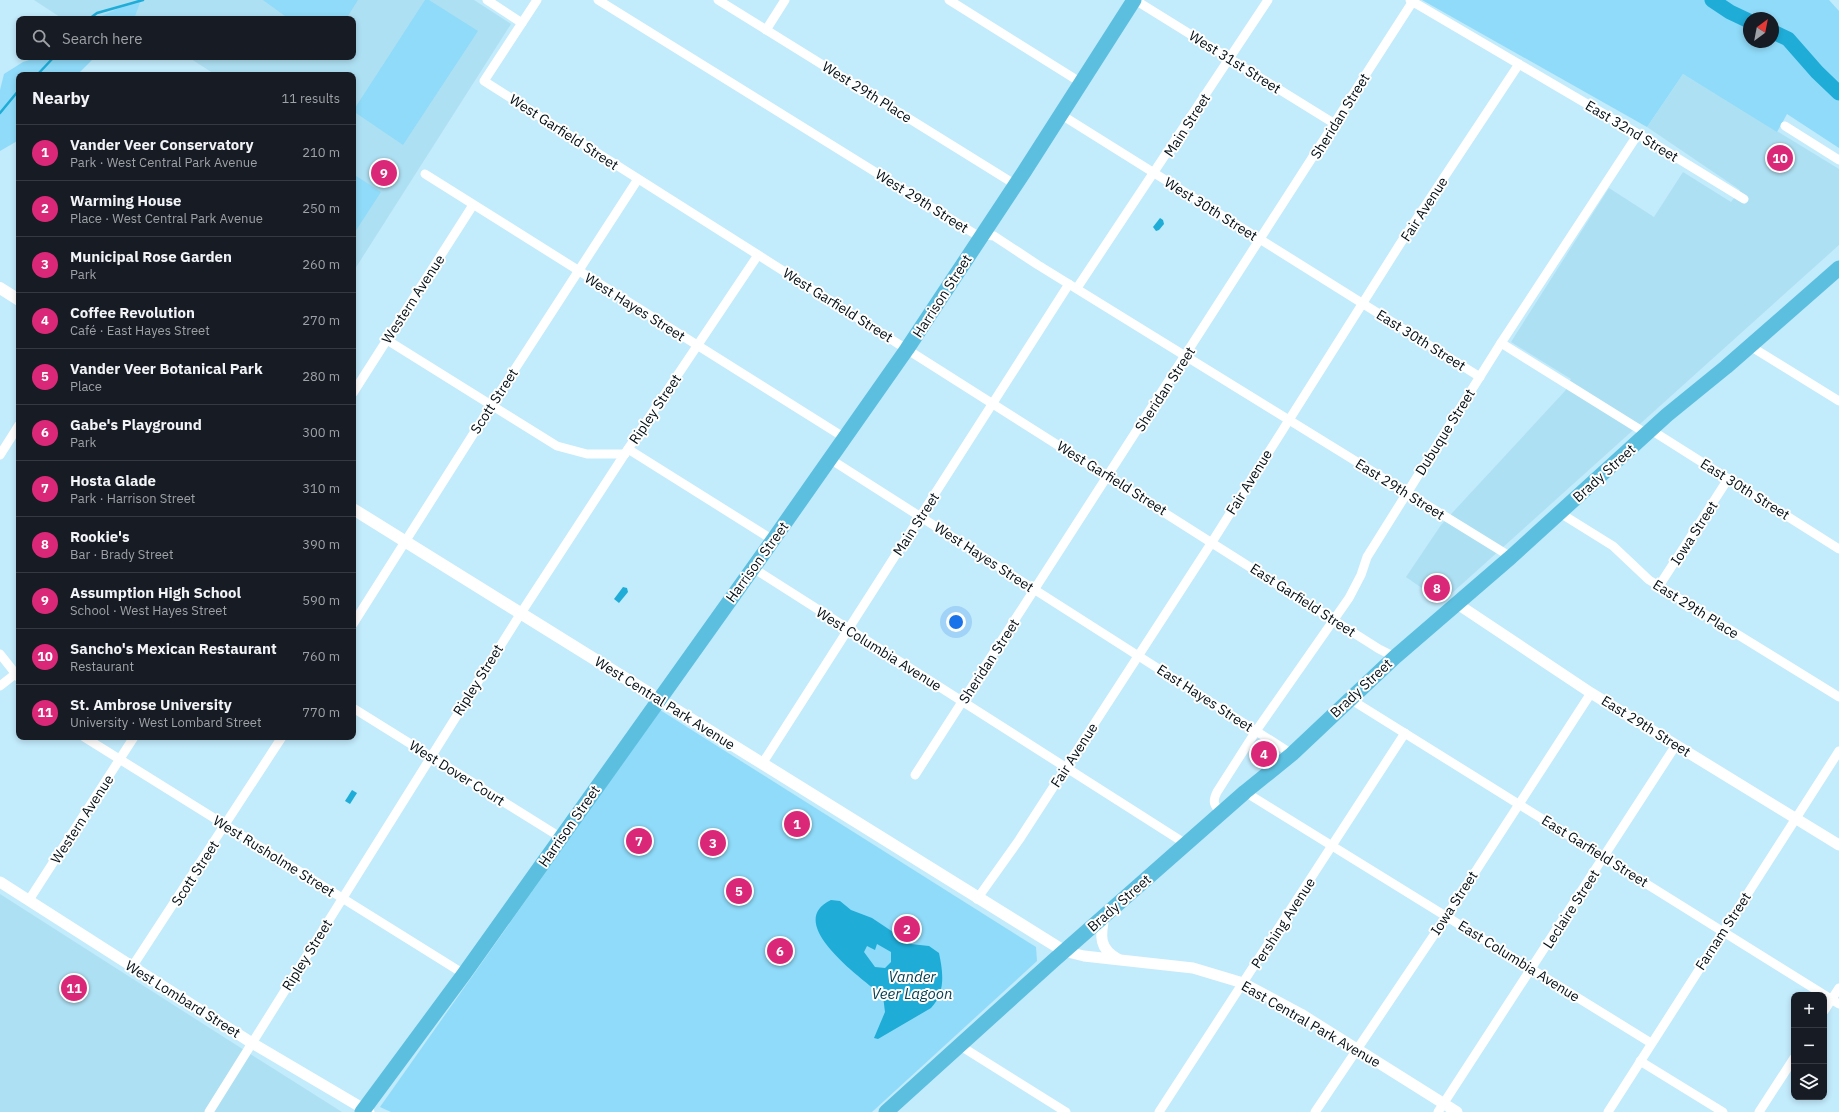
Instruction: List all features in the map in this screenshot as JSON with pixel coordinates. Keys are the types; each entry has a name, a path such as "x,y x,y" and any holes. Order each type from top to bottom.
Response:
{"highway":[{"name":"Harrison Street","path":"365,1111 773,540 907,349 1016,185 1080,82 1134,0"},
{"name":"Brady Street","path":"886,1112 1064,951 1245,792 1292,754 1395,657 1511,557 1649,432 1839,268"}],"main road":[{"path":"0,288 16,298"},
{"name":"West Central Park Avenue","path":"356,511 660,698 762,764 978,899"},
{"name":"East Central Park Avenue","path":"978,899 1064,951"}],"street":[{"path":"487,0 522,23 537,0"},
{"name":"West 29th Street","path":"598,0 975,234 994,236 1289,420"},
{"name":"West 29th Place","path":"718,0 1016,185"},
{"path":"766,30 785,0"},
{"path":"949,0 1080,82"},
{"name":"West 31st Street","path":"1134,0 1335,124"},
{"name":"Main Street","path":"762,764 994,403 1073,286 1155,173 1268,0"},
{"name":"East 32nd Street","path":"1412,1 1638,134 1744,199"},
{"name":"Sheridan Street","path":"915,776 1261,240 1412,1"},
{"name":"West Garfield Street","path":"522,23 484,81 758,256 994,403 1212,542"},
{"name":"Fair Avenue","path":"978,899 1019,840 1212,542 1363,303 1519,64"},
{"name":"West 30th Street","path":"1060,114 1363,303"},
{"path":"1785,126 1839,160"},
{"name":"Dubuque Street","path":"1221,813 1215,806 1215,797 1256,731 1334,620 1361,575 1367,557 1407,493 1501,343 1638,134"},
{"name":"West Hayes Street","path":"425,174 845,438"},
{"name":"Scott Street","path":"356,619 404,541 638,179"},
{"name":"Western Avenue","path":"356,388 474,205"},
{"name":"Ripley Street","path":"209,1112 521,613 626,451 758,256"},
{"name":"East 30th Street","path":"1363,303 1480,377"},
{"path":"387,340 557,446 587,454 626,451 773,540"},
{"name":"East 30th Street","path":"1501,343 1728,479 1839,549"},
{"path":"1750,346 1839,401"},
{"name":"East 29th Street","path":"1289,420 1511,557"},
{"path":"0,455 16,430"},
{"name":"West Hayes Street","path":"830,459 1138,656"},
{"name":"Iowa Street","path":"1659,586 1728,479"},
{"name":"East 29th Place","path":"1560,513 1613,546 1649,580 1839,697"},
{"name":"East Garfield Street","path":"1212,542 1395,657"},
{"name":"West Columbia Avenue","path":"753,568 1066,767"},
{"name":"East 29th Street","path":"1456,603 1591,693 1839,845"},
{"path":"0,654 16,672"},
{"name":"East Hayes Street","path":"1138,656 1292,754"},
{"path":"0,686 16,675"},
{"name":"Iowa Street","path":"1315,1112 1446,916 1591,693"},
{"name":"East Garfield Street","path":"1350,699 1835,1002"},
{"name":"West Dover Court","path":"356,710 560,837"},
{"name":"Pershing Avenue","path":"1159,1112 1333,847 1405,733"},
{"name":"West Rusholme Street","path":"89,740 464,974"},
{"name":"Western Avenue","path":"29,900 132,740"},
{"name":"Scott Street","path":"132,967 280,740"},
{"name":"Leclaire Street","path":"1441,1108 1676,745"},
{"name":"Farnam Street","path":"1608,1112 1839,751"},
{"path":"1066,767 1186,844"},
{"name":"East Columbia Avenue","path":"1245,792 1651,1043"},
{"name":"West Lombard Street","path":"0,882 252,1043 365,1111"},
{"path":"1104,917 1100,937 1102,944 1112,956 1121,960"},
{"name":"East Central Park Avenue","path":"1064,951 1084,956 1193,968 1243,983 1301,1014 1356,1049 1441,1108 1457,1112"},
{"path":"1827,1009 1835,1002 1839,988"},
{"path":"959,1045 1066,1112"},
{"path":"1640,1061 1723,1112"},
{"path":"1760,1112 1791,1063"}],"shaded area":[{"path":"34,0 474,0 511,24 356,267 356,72 211,72 193,60 356,60 356,16 58,16"},
{"path":"137,0 141,0 135,16 102,16"},
{"path":"263,0 358,0 348,16 285,16"},
{"path":"425,0 429,0 478,31 403,145 356,113 356,106"},
{"path":"1422,0 1829,0 1839,11 1839,148 1787,114 1777,132 1683,74 1647,127"},
{"path":"29,60 92,60 80,72 16,72 16,142 0,151 0,90 4,74"},
{"path":"1683,74 1839,169 1839,245 1442,602 1406,577 1441,525 1565,391 1571,379 1511,342 1609,188 1654,217 1683,172 1731,202 1740,190 1647,127"},
{"path":"356,176 381,192 356,230"},
{"path":"660,710 1036,947 1037,961 872,1112 391,1112 380,1107"},
{"path":"0,894 255,1057 342,1112 0,1112"}],"water":[{"path":"1160,218 1163,220 1164,224 1159,230 1156,231 1153,227"},
{"path":"623,587 627,588 628,592 619,603 614,599"},
{"path":"352,790 357,793 350,804 345,801"},
{"name":"Vander Veer Lagoon","path":"831,900 840,901 851,910 872,918 911,944 929,946 939,953 942,967 942,982 936,1002 931,1008 878,1039 874,1038 885,1012 883,996 845,965 832,951 821,936 816,922 818,910","holes":["877,944 891,952 891,962 885,968 875,967 864,952 867,946 875,950"]}],"waterway":[{"path":"93,16 97,13 143,0"},
{"path":"1712,0 1730,12 1743,18"},
{"path":"1779,35 1788,39 1817,72 1839,93"},
{"path":"40,72 51,60"},
{"path":"0,113 16,94"}],"place":[{"name":"Sancho's Mexican Restaurant","path":"1780,158"},
{"name":"Assumption High School","path":"384,173"},
{"name":"Rookie's","path":"1437,588"},
{"name":"Coffee Revolution","path":"1264,754"},
{"name":"Vander Veer Conservatory","path":"797,824"},
{"name":"Hosta Glade","path":"639,841"},
{"name":"Municipal Rose Garden","path":"713,843"},
{"name":"Vander Veer Botanical Park","path":"739,891"},
{"name":"Warming House","path":"907,929"},
{"name":"Gabe's Playground","path":"780,951"},
{"name":"St. Ambrose University","path":"74,988"}]}
